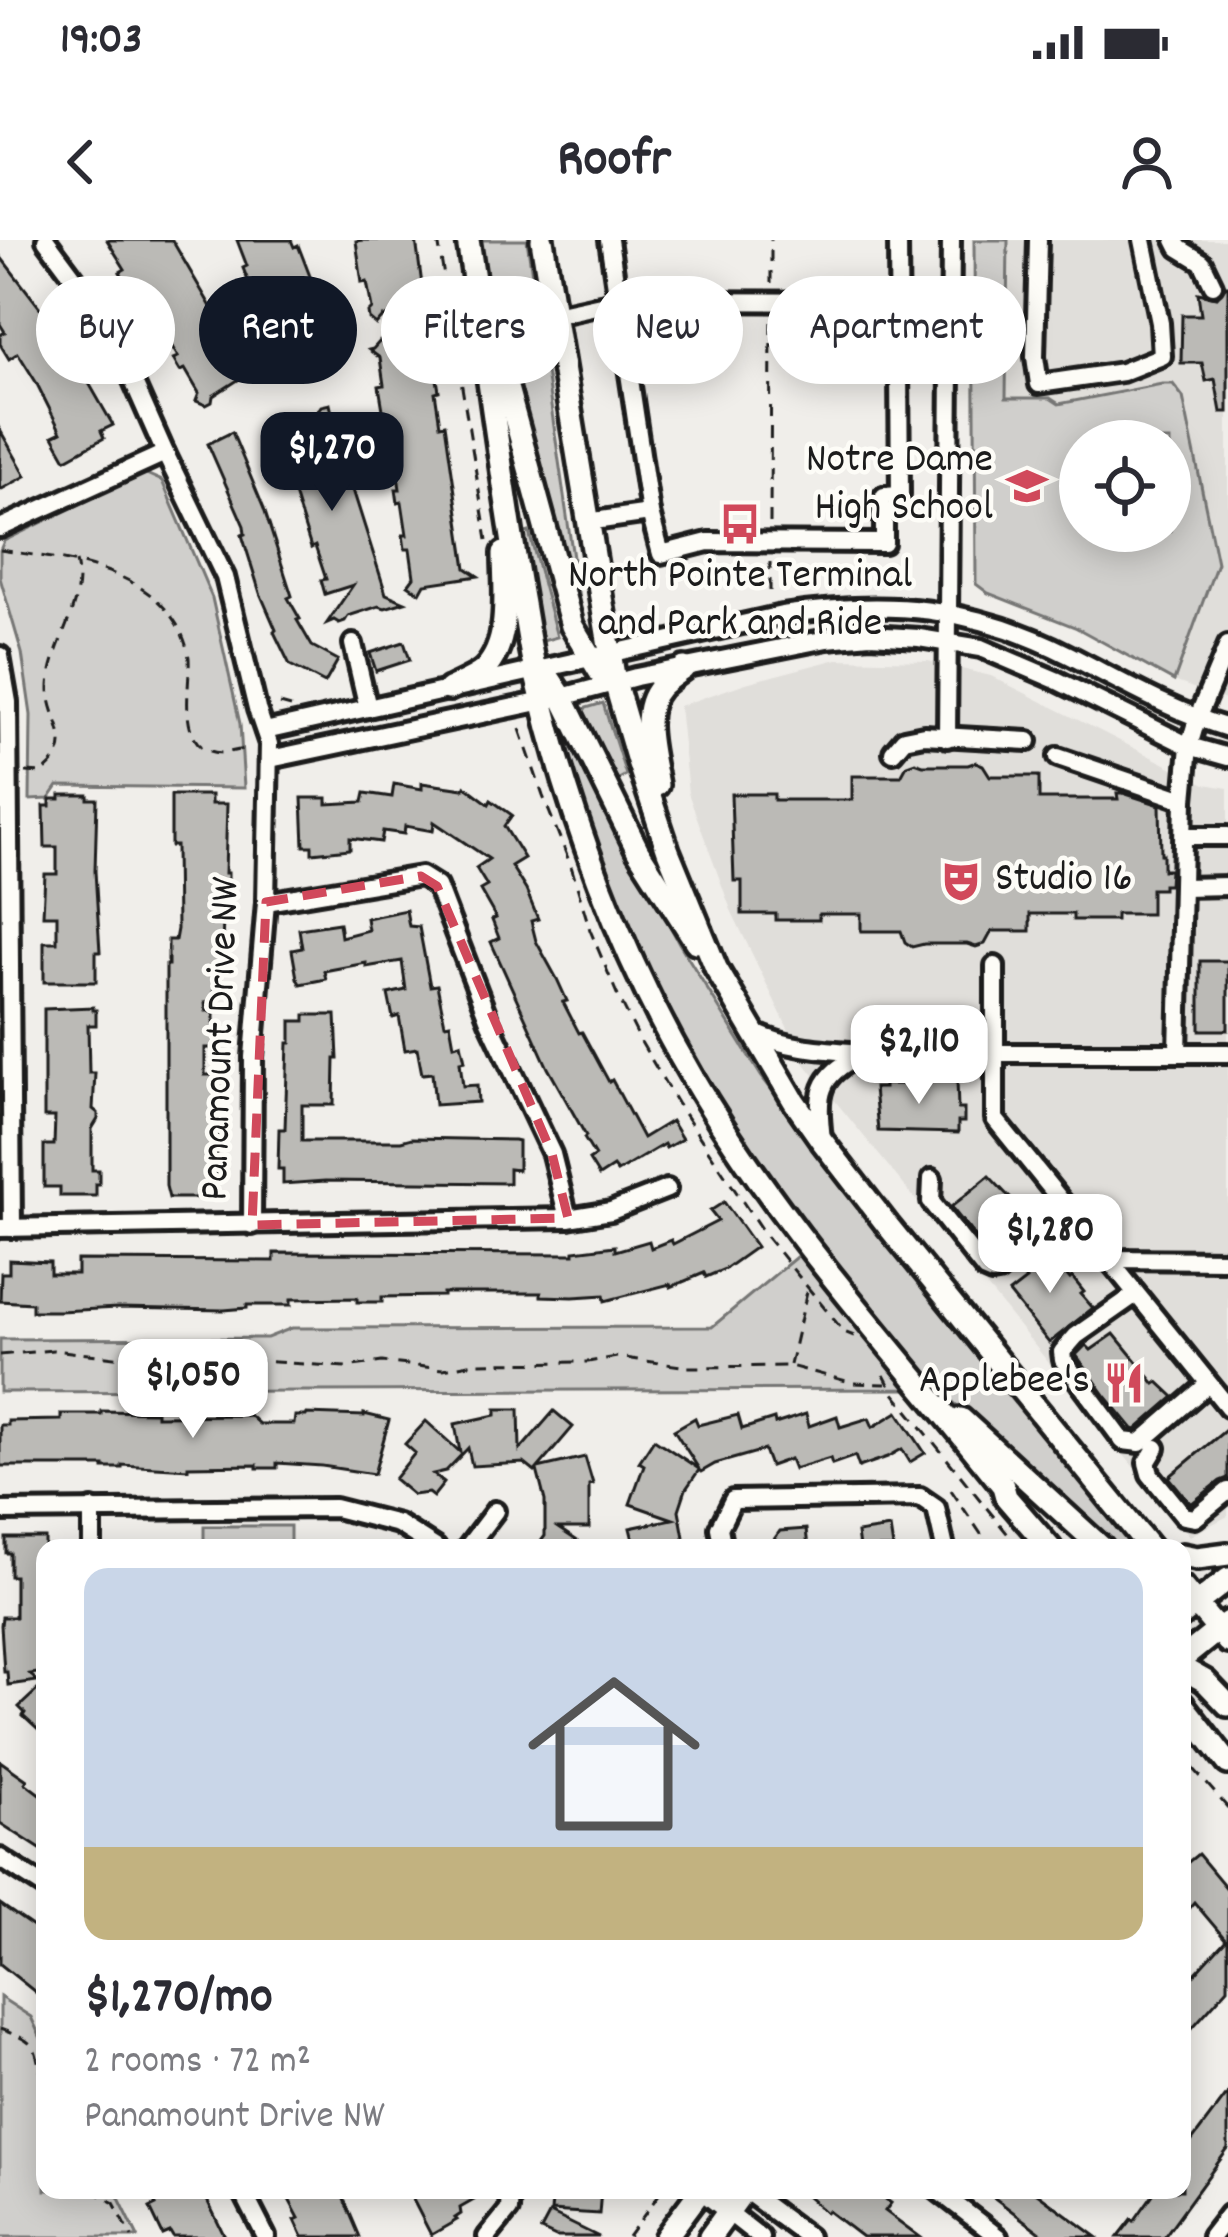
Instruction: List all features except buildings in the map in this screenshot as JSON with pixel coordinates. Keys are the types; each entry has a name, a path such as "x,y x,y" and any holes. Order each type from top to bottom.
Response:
{"main road":[{"path":"468,240 474,276"},
{"path":"542,240 548,276"},
{"path":"490,384 535,673 680,920 716,968 822,1141 947,1300 1147,1539"},
{"path":"506,384 572,626 599,656"},
{"path":"566,384 587,523 601,674 615,682 668,851 716,968"},
{"path":"448,689 483,671 496,651 503,621 505,504"},
{"path":"668,851 650,747 650,714 656,692 684,668"},
{"path":"552,699 587,845 637,971 690,1073 796,1230 1003,1486 1018,1527 1028,1539"},
{"path":"925,1390 1092,1539"},
{"path":"1006,1497 1042,1539"},
{"path":"1191,1557 1228,1554"},
{"path":"1191,1601 1228,1579"},
{"path":"1191,1609 1224,1631 1191,1656"},
{"path":"1191,1670 1228,1705"},
{"path":"1191,1716 1228,1763"},
{"path":"1191,1733 1205,1735"},
{"path":"666,2237 694,2199"},
{"path":"710,2237 738,2199"}],"street":[{"name":"Panamount Drive NW","path":"0,656 8,702 9,772 6,1228 252,1225 253,1057 266,902 268,745 225,577 107,322 46,240"},
{"path":"610,240 615,276"},
{"path":"898,240 899,276"},
{"path":"951,240 952,276"},
{"path":"1038,240 1035,357 1039,384 1122,372 1162,356 1143,240"},
{"path":"1175,240 1179,248 1202,262 1213,285"},
{"path":"631,384 661,554 708,542 884,543 884,496 900,495 899,384"},
{"path":"947,738 951,384"},
{"path":"0,528 165,453"},
{"path":"587,523 650,512"},
{"path":"268,745 368,708 448,689 782,615 868,605 920,608 985,622 1065,653 1197,719 1228,728"},
{"path":"268,745 552,699 827,639 870,635 981,648 1189,746 1228,757"},
{"path":"353,644 368,708"},
{"path":"1178,1053 1189,746 1228,645"},
{"path":"892,752 904,739 924,735 1028,741"},
{"path":"1058,757 1184,800"},
{"path":"1184,836 1228,836"},
{"path":"266,902 421,876 437,886 489,1021 552,1154 568,1218"},
{"path":"1184,887 1228,886"},
{"path":"995,966 995,1119 1228,1407"},
{"path":"754,1033 810,1049 862,1053 1228,1053"},
{"path":"822,1141 822,1084 840,1065 862,1053"},
{"path":"932,1178 931,1202 992,1273 1066,1207"},
{"path":"252,1225 568,1218 611,1211 667,1189"},
{"path":"1107,1259 1228,1260"},
{"path":"1136,1294 1076,1336 1062,1352 1063,1360 1124,1441 1140,1443 1208,1384"},
{"path":"1156,1448 1147,1463 1150,1474 1184,1516 1195,1518 1228,1491"},
{"path":"721,1539 718,1528 733,1500 920,1497 936,1508 943,1539"},
{"path":"0,1511 334,1508 398,1523 422,1539"},
{"path":"92,1509 92,1539"},
{"path":"474,1539 496,1511"},
{"path":"0,1858 36,1880"},
{"path":"247,2199 266,2237"},
{"path":"487,2237 509,2210 510,2199"},
{"path":"712,2199 760,2237"},
{"path":"756,2199 808,2237"},
{"path":"949,2199 998,2237"},
{"path":"1211,2237 1228,2215"}],"path":[{"path":"438,240 487,541"},
{"path":"771,240 771,276"},
{"path":"770,591 771,384"},
{"path":"0,550 122,575 176,623 189,653 188,724 198,743 219,753 268,745"},
{"path":"9,772 42,773 55,763 62,748 49,686 81,579 76,562"},
{"path":"790,1366 808,1285 844,1333 856,1337"},
{"path":"0,1355 53,1350 212,1368 262,1361 346,1367 382,1362 443,1369 475,1363 588,1362 616,1357 688,1367 790,1366 854,1383 887,1384"},
{"path":"880,1365 887,1384 1012,1539"},
{"path":"936,1508 951,1490 982,1539"},
{"path":"1191,1766 1228,1808"},
{"path":"0,2029 26,2038 36,2048"},
{"path":"107,2199 114,2203 132,2237"},
{"path":"628,2237 656,2199"}],"highlighted area":[{"path":"421,876 437,886 552,1154 568,1218 252,1225 266,902"}],"shaded area":[{"path":"476,240 527,240 532,276 483,276"},
{"name":"Notre Dame High School","path":"974,240 1228,240 1228,701 1166,678 1075,627 976,584 975,384 1026,384 1026,276 974,276"},
{"path":"974,240 1008,240 1008,276 974,276"},
{"path":"511,384 548,384 581,613 575,613"},
{"path":"975,384 1006,384 1006,398 1050,398 1059,404 1173,384 1183,397 1188,420 1059,420 1059,552 1191,552 1191,436 1217,563 1174,681 1075,627 976,584"},
{"path":"144,473 162,481 212,598 240,724 244,788 58,786 49,799 30,800 31,715 22,653 0,578 0,550 4,541"},
{"path":"529,532 557,637 539,642 521,534"},
{"path":"837,659 928,661 991,676 1205,784 1228,788 1228,1516 1190,1536 805,1064 731,910 688,793 679,706"},
{"path":"603,703 626,775 617,780 583,709"},
{"path":"570,738 679,943 761,1076 935,1305 1127,1539 1107,1539 926,1378 734,1133 634,949 561,741"},
{"path":"801,1253 908,1389 0,1392 0,1339 267,1338 292,1328 712,1327"},
{"path":"204,1526 290,1526 290,1539 204,1539"},
{"path":"0,1997 31,2017 36,2028 36,2199 119,2199 138,2237 0,2237"}],"place":[{"name":"Notre Dame High School","path":"1027,486"},
{"name":"North Pointe Terminal and Park and Ride","path":"740,524"},
{"name":"Studio 16","path":"961,881"},
{"name":"Applebee's","path":"1124,1383"}]}
